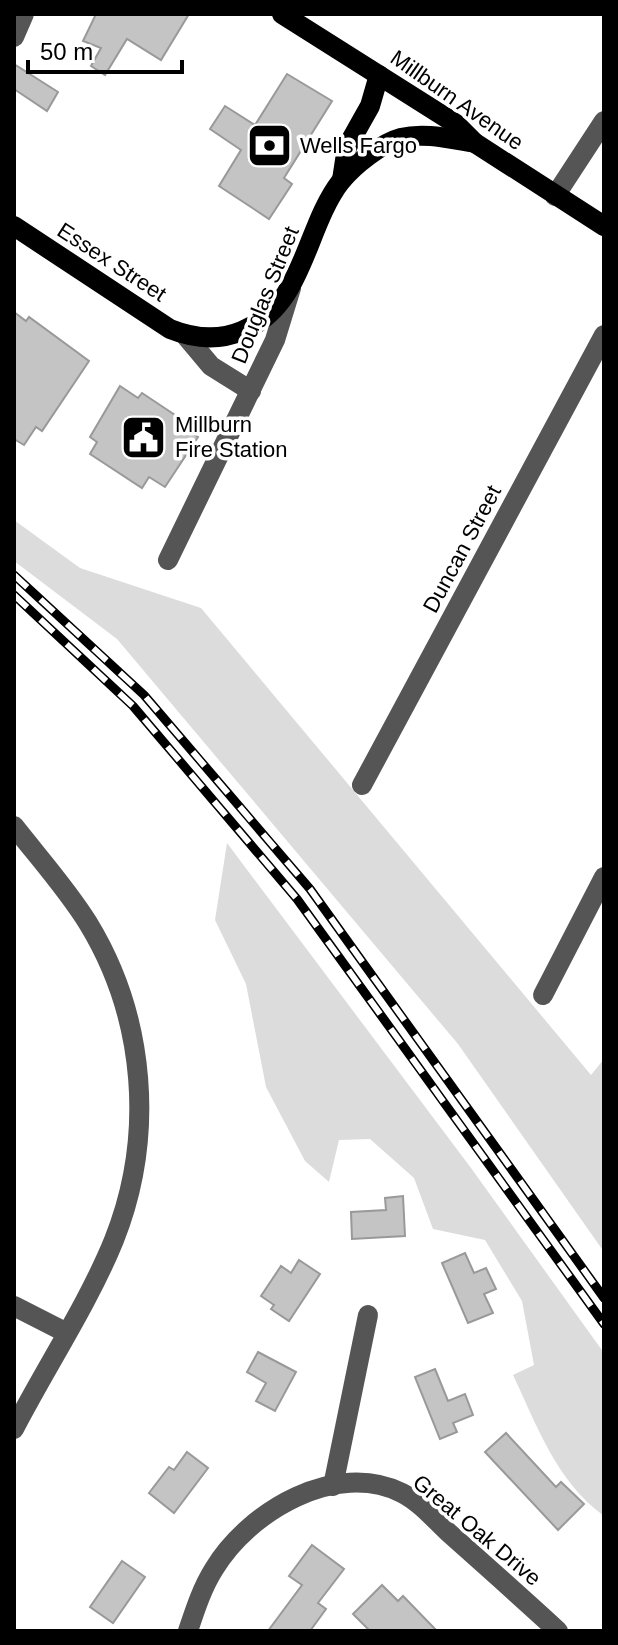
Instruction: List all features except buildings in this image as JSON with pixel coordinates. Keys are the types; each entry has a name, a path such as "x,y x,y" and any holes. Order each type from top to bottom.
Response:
{"main road":[{"name":"Millburn Avenue","path":"282,14 456,124 475,143 604,226"},
{"path":"342,180 347,147 370,106 379,75"},
{"name":"Douglas Street","path":"292,284 342,180 378,150 399,138 431,135 475,143"},
{"name":"Essex Street","path":"14,226 145,313 185,335 228,337 251,327 276,309 292,284"}],"street":[{"path":"14,37 24,14"},
{"path":"555,196 604,121"},
{"name":"Douglas Street","path":"168,560 275,340 292,284"},
{"name":"Essex Street","path":"185,335 211,366 251,391"},
{"name":"Duncan Street","path":"362,785 604,335"},
{"path":"14,826 67,893 106,955 127,1013 137,1061 139,1134 126,1206 98,1274 14,1429"},
{"path":"543,995 604,877"},
{"path":"14,1306 65,1332"},
{"path":"333,1486 368,1315"},
{"name":"Great Oak Drive","path":"188,1631 213,1570 239,1537 281,1505 333,1486 370,1484 404,1494 558,1631"}],"shaded area":[{"path":"14,520 80,568 201,608 591,1075 604,1059 604,1252 458,1044 117,639 14,561"},
{"path":"227,843 471,1168 604,1353 604,1516 573,1487 561,1470 513,1375 534,1365 522,1301 485,1240 433,1229 414,1178 370,1139 339,1140 329,1182 305,1161 266,1087 246,984 215,920"}],"railway":[{"path":"14,575 144,695 310,889 604,1298"},
{"path":"14,595 133,706 297,899 604,1324"}],"place":[{"name":"Wells Fargo","path":"269,145"},
{"name":"Millburn Fire Station","path":"144,437"}]}
